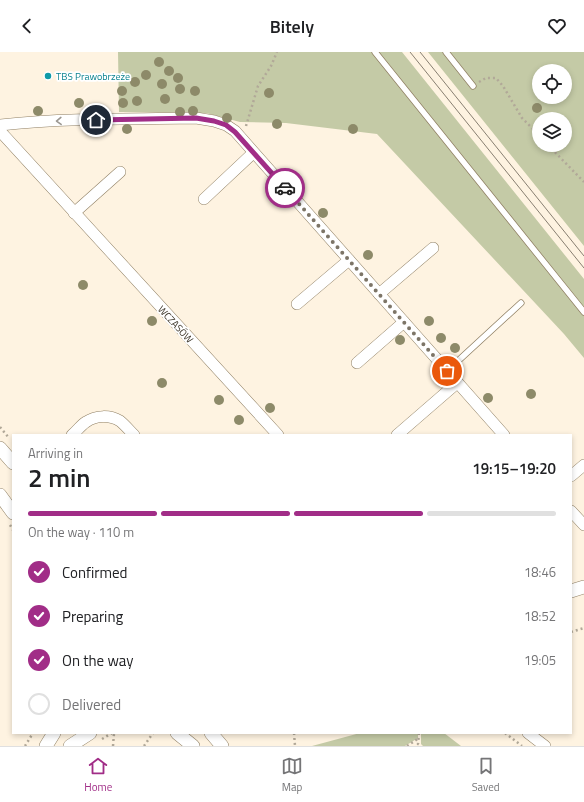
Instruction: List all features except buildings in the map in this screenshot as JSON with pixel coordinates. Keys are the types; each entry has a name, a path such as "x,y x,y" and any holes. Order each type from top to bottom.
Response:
{"street":[{"path":"0,125 59,120 196,118 226,125 235,132 254,153 503,434"},
{"name":"WCZASÓW","path":"0,131 277,434"},
{"path":"204,199 254,153"},
{"path":"74,213 120,172"},
{"path":"379,294 433,248"},
{"path":"297,304 349,260"},
{"path":"357,363 404,322"},
{"path":"398,434 458,383"},
{"path":"73,434 87,421 95,418 111,417 121,422 133,434"},
{"path":"0,448 12,462"},
{"path":"572,475 584,465"},
{"path":"0,495 12,512"},
{"path":"572,511 584,525"},
{"path":"572,591 584,587"},
{"path":"46,746 53,734"},
{"path":"70,746 88,734"},
{"path":"178,734 193,746"},
{"path":"212,734 222,746"},
{"path":"529,734 545,746"}],"lane":[{"path":"375,52 584,312"},
{"path":"446,52 473,86"},
{"path":"447,371 522,303"}],"path":[{"path":"242,140 258,86 271,66 277,52"},
{"path":"473,86 486,78 496,78 503,86 522,118 532,128"},
{"path":"555,152 584,182"},
{"path":"0,427 12,442"},
{"path":"572,632 584,628"},
{"path":"25,746 32,734"},
{"path":"113,746 114,734"},
{"path":"144,746 152,734"},
{"path":"294,734 295,746"},
{"path":"419,734 418,744 421,746"},
{"path":"506,734 522,746"},
{"path":"407,746 419,738"}],"green space":[{"path":"118,52 402,52 584,279 584,358 564,334 377,134 286,123 240,122 206,113 119,112"},
{"path":"428,52 584,52 584,246"},
{"path":"356,734 418,734 418,738 405,746 312,746"},
{"path":"421,734 445,734 461,746 423,746 421,744"}],"tram line":[{"path":"410,52 584,268"},
{"path":"420,52 584,256"}],"way so far":[{"path":"285,188 447,371"}],"place":[{"name":"TBS Prawobrzeże","path":"48,76"}],"route":[{"path":"96,120 196,118 226,125 235,132 285,188"}]}
